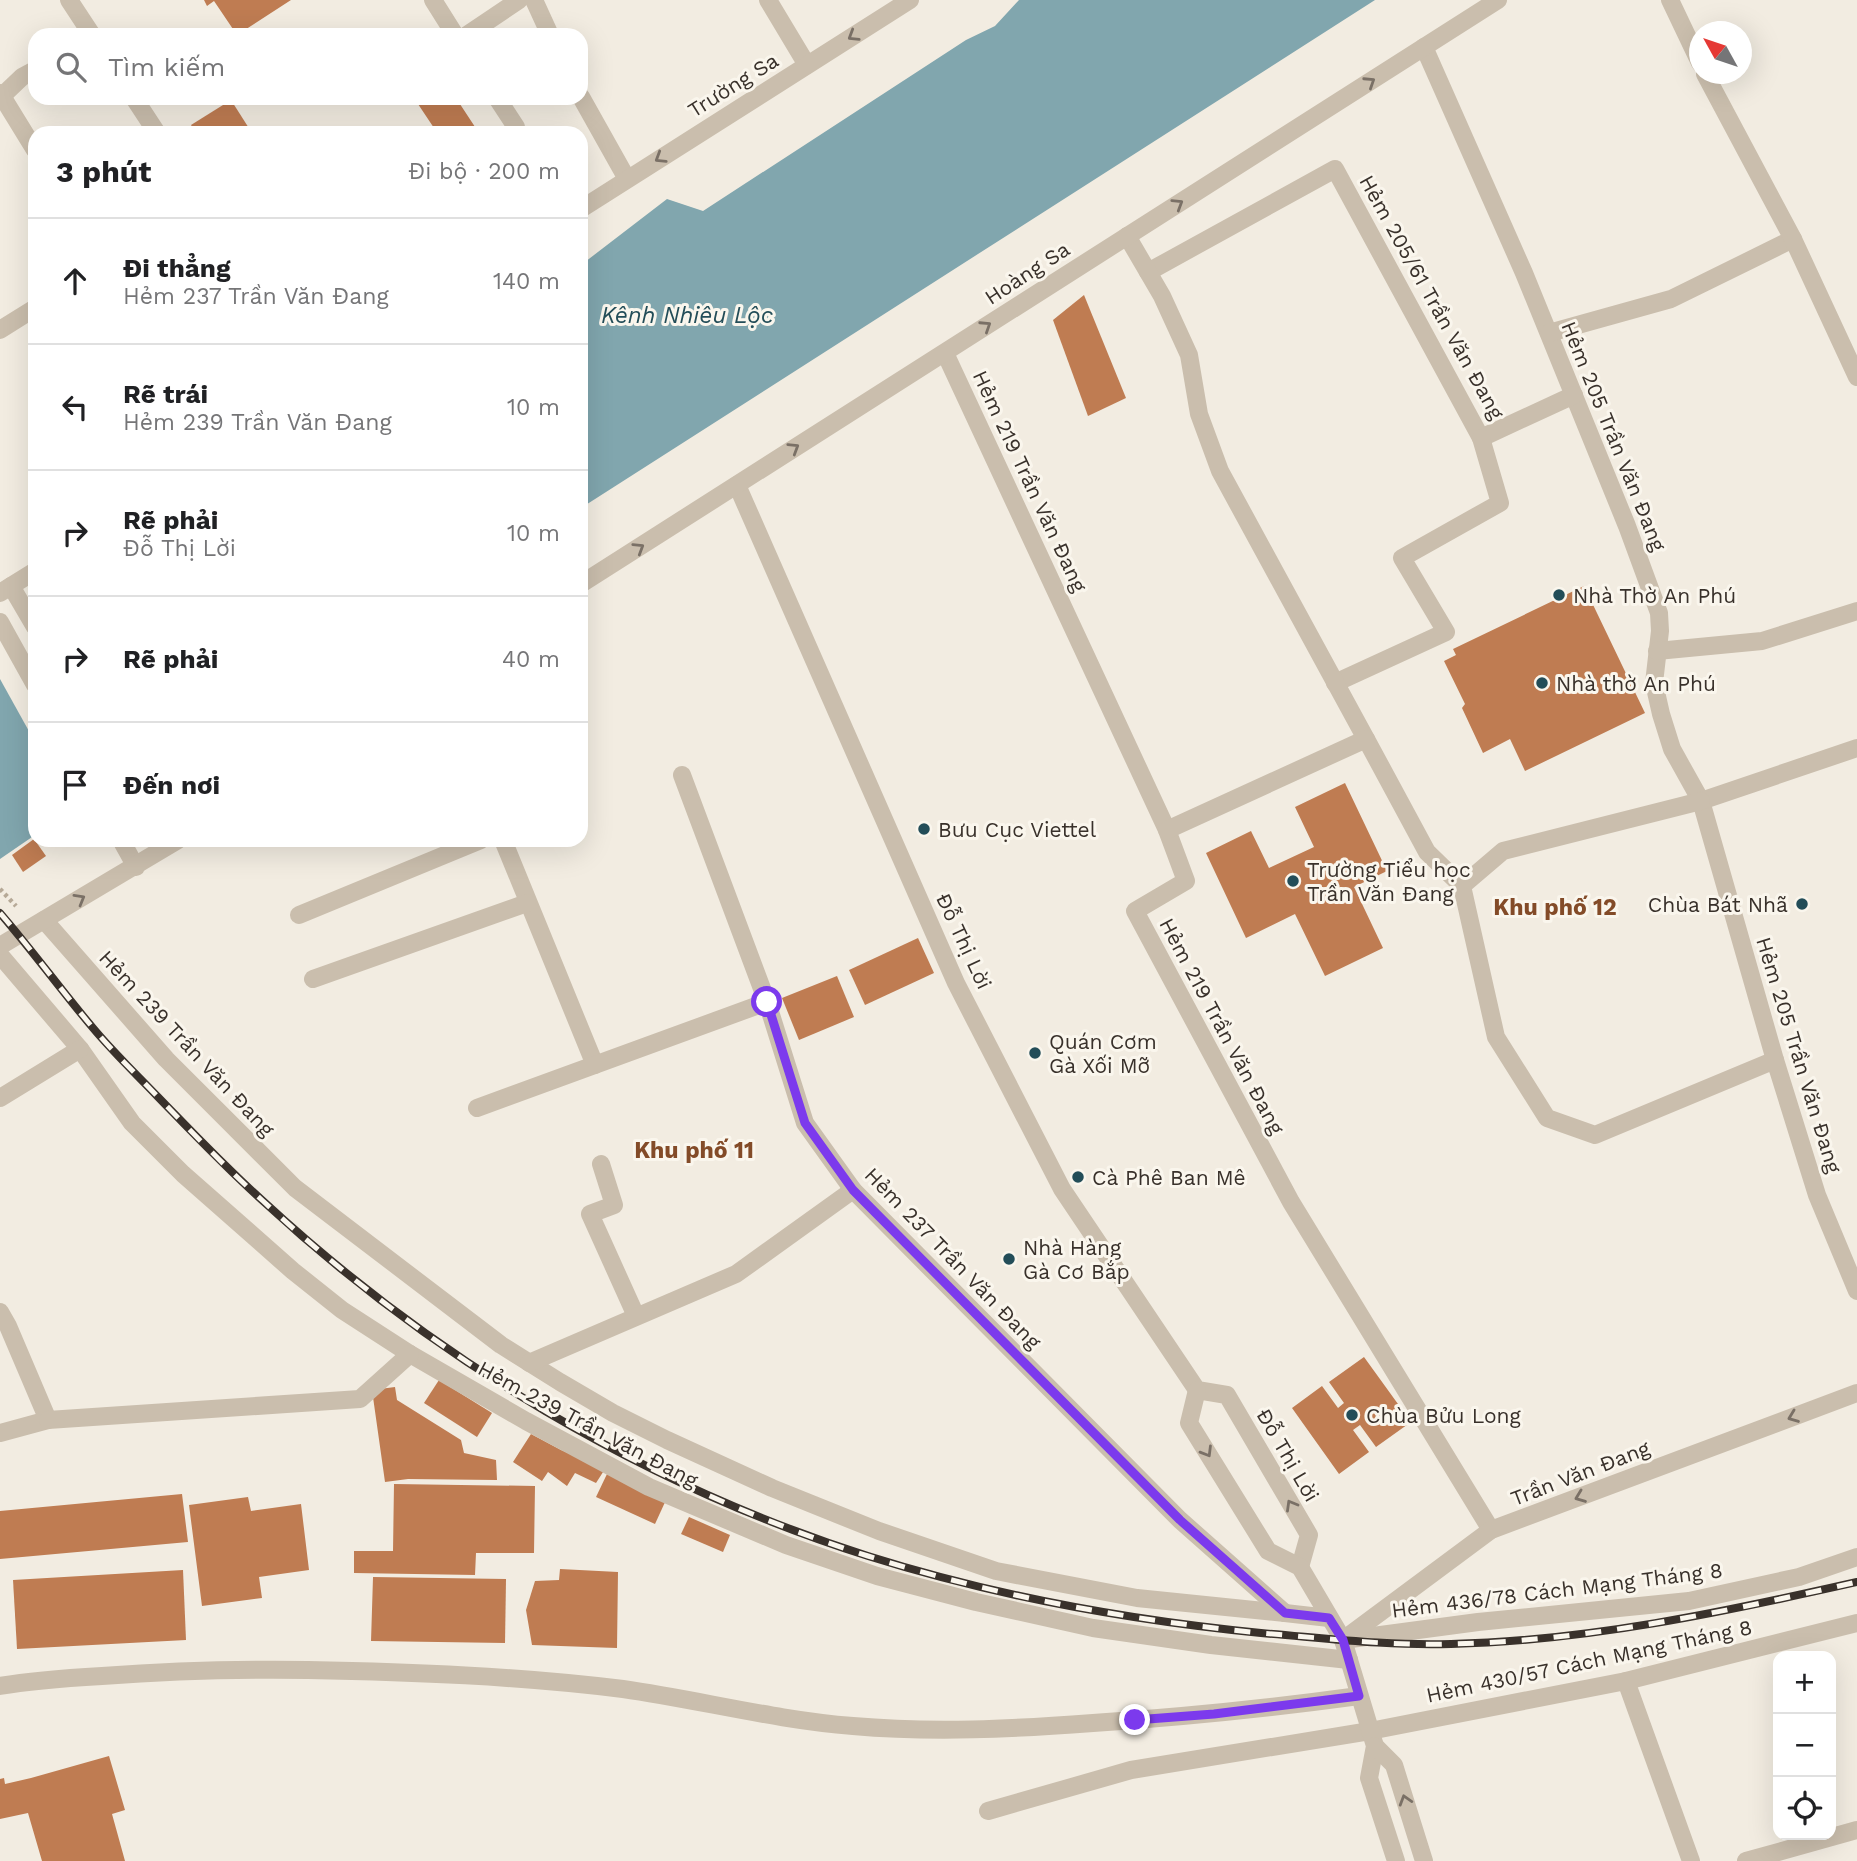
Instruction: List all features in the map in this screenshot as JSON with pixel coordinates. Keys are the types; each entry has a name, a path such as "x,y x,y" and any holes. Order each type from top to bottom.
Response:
{"street":[{"path":"69,0 87,28"},
{"path":"433,0 451,28"},
{"path":"477,28 519,0"},
{"path":"534,0 547,28"},
{"path":"768,0 807,65"},
{"name":"Trường Sa","path":"588,204 910,0"},
{"name":"Hoàng Sa","path":"588,580 1498,0"},
{"path":"1670,0 1689,42"},
{"name":"Hẻm 205 Trần Văn Ðang","path":"1424,47 1549,334 1660,613 1654,683 1661,714 1672,749 1701,801 1775,1060 1817,1195 1857,1290"},
{"path":"28,74 1,96 28,139"},
{"path":"1710,84 1793,239 1857,377"},
{"path":"139,105 152,126"},
{"path":"502,105 515,126"},
{"path":"585,105 627,179"},
{"name":"Hẻm 205/61 Trần Văn Đang","path":"1148,272 1335,169 1480,438 1574,395"},
{"path":"1127,236 1162,296 1189,355 1199,414 1220,471 1427,852 1462,886 1496,1037 1547,1118 1595,1135 1775,1060"},
{"path":"1549,334 1671,299 1793,239"},
{"path":"0,330 28,312"},
{"name":"Hẻm 219 Trần Văn Ðang","path":"945,353 1167,830 1186,881 1135,911 1291,1202 1491,1530"},
{"path":"1335,683 1446,632 1402,558 1500,503 1480,438"},
{"name":"Đỗ Thị Lời","path":"737,485 963,995 1062,1189 1197,1390 1227,1395 1309,1535 1300,1567"},
{"path":"28,576 6,590 28,618"},
{"path":"1657,651 1762,641 1857,611"},
{"path":"0,622 28,672"},
{"path":"1167,830 1366,738"},
{"path":"1462,886 1503,851 1701,801 1857,748"},
{"name":"Hẻm 237 Trần Văn Đang","path":"682,775 767,1002 805,1123 853,1190 1180,1520 1285,1613"},
{"path":"125,847 136,867"},
{"path":"0,946 136,867 156,847"},
{"path":"299,915 464,847"},
{"path":"506,847 595,1065"},
{"path":"313,979 527,903"},
{"name":"Hẻm 239 Trần Văn Đang","path":"44,920 166,1059 295,1188 444,1303 529,1363 624,1418 772,1488 879,1531 996,1571 1137,1598 1329,1618"},
{"name":"Hẻm 239 Trần Văn Đang","path":"0,955 80,1049 132,1123 237,1224 342,1311 526,1421 649,1487 786,1545 877,1576 976,1602 1093,1628 1211,1645 1349,1660"},
{"path":"477,1108 767,1002"},
{"path":"0,1098 80,1049"},
{"path":"601,1164 614,1205 590,1214 636,1316"},
{"path":"529,1363 736,1274 853,1190"},
{"path":"0,1312 48,1420"},
{"path":"0,1433 48,1420 360,1399 410,1354"},
{"path":"1197,1390 1189,1423 1268,1551 1300,1567 1343,1640 1372,1739 1369,1778 1396,1861"},
{"name":"Trần Văn Ðang","path":"1343,1640 1491,1530 1857,1392"},
{"name":"Hẻm 436/78 Cách Mạng Tháng 8","path":"1343,1640 1478,1622 1689,1601 1800,1577 1857,1557"},
{"name":"Hẻm 430/57 Cách Mạng Tháng 8","path":"988,1811 1131,1770 1372,1739 1626,1681 1857,1623"},
{"path":"0,1686 50,1679 226,1669 476,1675 626,1690 780,1717 852,1726 920,1730 1048,1726 1214,1714 1359,1696"},
{"path":"1626,1681 1691,1861"},
{"path":"1372,1739 1394,1765 1424,1861"},
{"path":"1746,1861 1857,1830"}],"water":[{"name":"Kênh Nhiêu Lộc","path":"1019,0 1375,0 588,504 588,260 667,199 703,211 966,40 995,26"},
{"path":"28,636 28,840 0,859 0,654"}],"pier":[{"path":"28,633 28,729 0,679 0,650"}],"building":[{"path":"204,0 291,0 248,28 232,28 214,1 207,6"},
{"path":"223,105 234,105 248,126 192,126"},
{"path":"419,105 461,105 474,126 433,126"},
{"path":"1084,295 1126,398 1088,416 1053,320"},
{"name":"Nhà thờ An Phú","path":"1584,586 1645,713 1525,771 1510,739 1483,753 1462,708 1465,704 1444,661 1456,655 1453,649"},
{"name":"Trường Tiểu học Trần Văn Đang","path":"1345,783 1387,871 1354,887 1383,948 1325,976 1295,914 1246,938 1206,853 1251,831 1269,868 1314,847 1295,807"},
{"path":"28,843 28,847 40,847 46,856 23,872 12,855"},
{"path":"918,938 934,973 865,1005 849,970"},
{"path":"837,976 854,1017 799,1040 782,998"},
{"name":"Chùa Bửu Long","path":"1364,1357 1411,1422 1376,1447 1360,1425 1353,1430 1369,1452 1339,1474 1292,1408 1322,1386 1338,1408 1344,1403 1329,1382"},
{"path":"439,1380 492,1413 477,1437 424,1403"},
{"path":"395,1387 397,1400 461,1440 464,1453 496,1460 497,1480 408,1479 385,1482 372,1390"},
{"path":"531,1434 605,1469 596,1483 575,1473 567,1486 548,1472 542,1481 513,1462"},
{"path":"607,1474 666,1500 655,1524 596,1497"},
{"path":"394,1484 535,1486 534,1553 476,1553 475,1575 354,1573 354,1551 393,1551"},
{"path":"182,1494 188,1542 0,1559 0,1511"},
{"path":"248,1497 251,1511 301,1504 309,1570 259,1577 262,1598 202,1606 189,1505"},
{"path":"689,1517 730,1535 723,1552 681,1534"},
{"path":"560,1569 618,1572 617,1648 532,1645 526,1610 535,1581 559,1580"},
{"path":"183,1570 186,1640 17,1649 13,1580"},
{"path":"373,1577 506,1579 505,1643 371,1641"},
{"path":"109,1756 125,1810 112,1814 125,1861 42,1861 28,1813 0,1819 0,1779 4,1778 5,1784"}],"railway":[{"path":"0,913 101,1037 209,1150 329,1259 399,1314 546,1412 703,1493 785,1527 916,1570 1062,1605 1211,1628 1379,1643 1502,1642 1604,1631 1706,1614 1857,1582"}],"place":[{"name":"Nhà Thờ An Phú","path":"1559,595"},
{"name":"Nhà thờ An Phú","path":"1542,683"},
{"name":"Bưu Cục Viettel","path":"924,829"},
{"name":"Trường Tiểu học Trần Văn Đang","path":"1293,881"},
{"name":"Chùa Bát Nhã","path":"1802,904"},
{"name":"Quán Cơm Gà Xối Mỡ","path":"1035,1053"},
{"name":"Cà Phê Ban Mê","path":"1078,1177"},
{"name":"Nhà Hàng Gà Cơ Bắp","path":"1009,1259"},
{"name":"Chùa Bửu Long","path":"1352,1415"}],"district":[{"name":"Khu phố 12","path":"1555,907"},
{"name":"Khu phố 11","path":"694,1150"}],"route":[{"path":"767,1002 805,1123 853,1190 1180,1520 1285,1613 1329,1618 1343,1640 1359,1696 1214,1714 1135,1720"}]}
